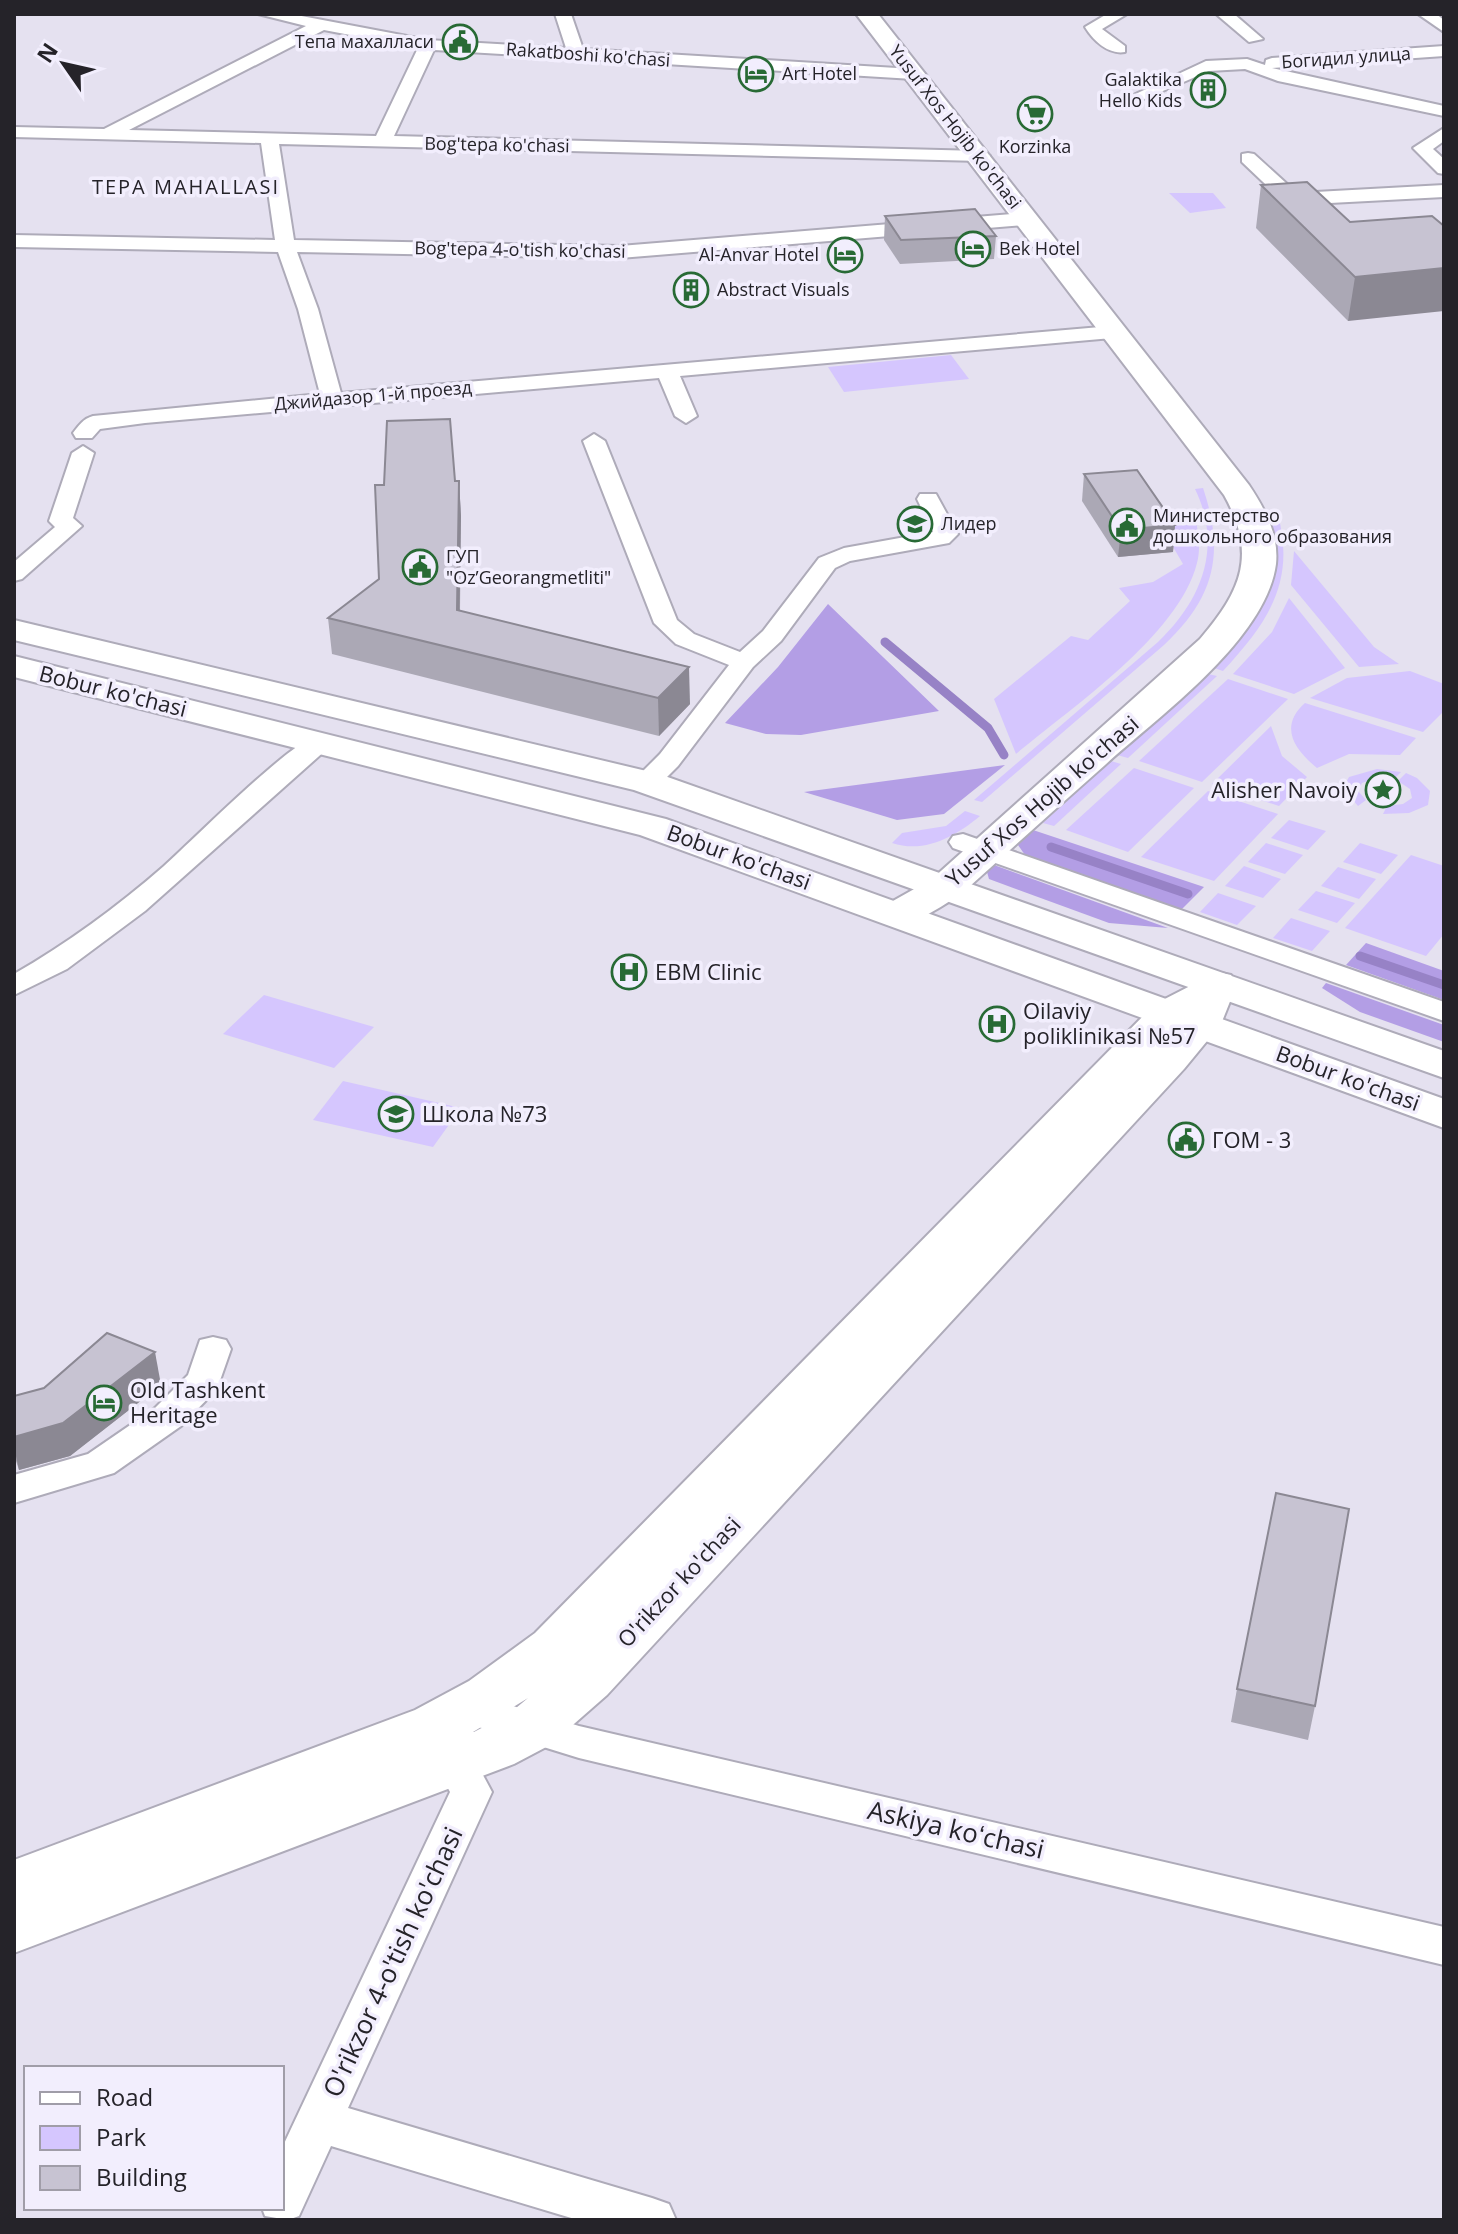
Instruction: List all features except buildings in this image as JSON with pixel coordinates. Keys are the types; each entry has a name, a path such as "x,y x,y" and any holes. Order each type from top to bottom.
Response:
{"main road":[{"name":"Yusuf Xos Hojib ko'chasi","path":"867,14 981,156 1025,219 1218,470 1233,528 1234,552 1230,576 1213,612 1172,657 975,846 898,914"},
{"name":"Bobur ko'chasi","path":"14,630 646,782 934,883 1196,1007 1444,1114"},
{"path":"116,692 152,664"},
{"name":"Bobur ko'chasi","path":"14,666 640,823 898,914 1196,1007 1444,1065"},
{"name":"O'rikzor ko'chasi","path":"14,1885 453,1733 530,1729 587,1680 1196,1007"},
{"name":"O'rikzor ko'chasi","path":"14,1927 453,1733 570,1635 1196,1007"}],"street":[{"name":"Rakatboshi ko'chasi","path":"266,14 428,45 913,74"},
{"path":"563,14 576,54"},
{"path":"1119,14 1093,27 1098,35 1119,49"},
{"path":"1224,14 1255,39"},
{"name":"Богидил улица","path":"1426,14 1444,27"},
{"path":"108,134 319,26"},
{"path":"382,142 428,45"},
{"name":"Богидил улица","path":"1135,98 1206,66 1444,51"},
{"path":"1247,64 1278,76 1444,111"},
{"name":"Bog'tepa ko'chasi","path":"14,132 981,156"},
{"path":"1444,133 1422,148 1444,169"},
{"path":"269,139 286,247 308,309 332,400"},
{"path":"1248,158 1292,199 1444,191"},
{"name":"Bog'tepa 4-o'tish ko'chasi","path":"14,241 620,252 1025,219"},
{"name":"Джийдазор 1-й проезд","path":"14,574 70,526 61,521 83,443 93,423 1112,332"},
{"path":"667,371 686,416"},
{"path":"594,441 666,623 685,639 744,662"},
{"path":"646,782 669,760 744,662 772,636 827,563 844,555 941,538 946,534 928,499"},
{"path":"14,986 44,971 121,916 318,743"},
{"path":"975,846 1444,1012"},
{"path":"14,1489 101,1464 168,1417 204,1380 213,1349"},
{"name":"Askiya koʻchasi","path":"530,1729 1444,1946"},
{"name":"O'rikzor 4-o'tish ko'chasi","path":"284,2196 471,1792 453,1733"},
{"path":"319,2121 652,2220"}],"green space":[{"path":"1169,193 1213,193 1226,208 1190,213"},
{"path":"951,355 969,379 844,392 828,367"},
{"path":"1203,488 1210,511 1214,554 1205,591 1195,609 1164,645 982,802 974,800 1158,642 1186,609 1204,572 1207,552 1207,531 1195,489"},
{"path":"1268,511 1278,515 1283,539 1280,582 1274,600 1253,636 1223,671 1214,668 1258,615 1272,580 1273,537"},
{"path":"1196,520 1197,563 1186,590 1169,617 1121,668 1016,754 994,699 1071,636 1088,640 1130,601 1119,588 1153,582 1183,564 1158,521"},
{"path":"1294,551 1374,647 1399,664 1359,667 1291,585"},
{"path":"1289,598 1345,668 1294,694 1233,674 1272,632"},
{"path":"1410,671 1444,684 1444,711 1423,732 1310,698 1347,678"},
{"path":"1208,674 1217,676 1128,758 1117,755"},
{"path":"1228,679 1288,699 1202,782 1139,761"},
{"path":"1305,703 1416,738 1400,755 1349,754 1317,768 1296,746 1291,729 1292,721"},
{"path":"1271,726 1282,756 1307,777 1279,806 1212,784"},
{"path":"1111,761 1121,764 1054,826 1043,823"},
{"path":"1134,768 1194,788 1128,852 1066,830"},
{"path":"1377,769 1401,772 1393,780 1376,778 1362,783 1358,791 1366,800 1358,806 1343,788 1349,777"},
{"path":"1406,773 1417,778 1430,791 1428,805 1409,813 1383,814 1387,806 1403,804 1412,798 1410,789 1398,781"},
{"path":"1208,791 1278,814 1214,881 1141,857"},
{"path":"965,811 980,816 939,841 916,846 892,843 902,833 946,826"},
{"path":"1289,820 1326,831 1308,850 1271,838"},
{"path":"1266,843 1303,855 1285,874 1248,862"},
{"path":"1360,843 1398,855 1381,874 1343,862"},
{"path":"1411,855 1444,866 1444,934 1426,956 1345,928"},
{"path":"1244,866 1281,879 1263,898 1225,886"},
{"path":"1338,867 1376,879 1359,899 1321,886"},
{"path":"1316,891 1355,903 1337,923 1298,910"},
{"path":"1218,893 1256,906 1237,925 1200,912"},
{"path":"1291,918 1330,931 1312,951 1273,938"},
{"path":"264,995 374,1027 334,1068 223,1034"},
{"path":"343,1081 461,1108 433,1147 313,1120"}],"shaded area":[{"path":"828,604 939,711 801,735 766,734 725,723 778,667"},
{"path":"1005,765 944,814 897,820 804,792"},
{"path":"1033,830 1204,887 1181,910 1025,855 1018,845"},
{"path":"994,865 1168,928 1109,923 989,879 987,872"},
{"path":"1366,943 1444,971 1444,1000 1346,965"},
{"path":"1326,983 1444,1025 1444,1042 1360,1012 1322,988"}],"waterway":[{"path":"885,642 988,728 1004,755"},
{"path":"1051,847 1188,894"},
{"path":"1360,956 1444,985"}],"place":[{"name":"Тепа махалласи","path":"460,42"},
{"name":"Art Hotel","path":"756,74"},
{"name":"Galaktika Hello Kids","path":"1208,90"},
{"name":"Korzinka","path":"1035,114"},
{"name":"Bek Hotel","path":"973,249"},
{"name":"Al-Anvar Hotel","path":"845,255"},
{"name":"Abstract Visuals","path":"691,290"},
{"name":"Лидер","path":"915,524"},
{"name":"Министерство дошкольного образования","path":"1127,526"},
{"name":"ГУП \"Oz’Georangmetliti\"","path":"420,567"},
{"name":"Alisher Navoiy","path":"1383,790"},
{"name":"EBM Clinic","path":"629,972"},
{"name":"Oilaviy poliklinikasi №57","path":"997,1024"},
{"name":"Школа №73","path":"396,1114"},
{"name":"ГОМ - 3","path":"1186,1140"},
{"name":"Old Tashkent Heritage","path":"104,1403"}],"district":[{"name":"TEPA MAHALLASI","path":"186,187"}]}
